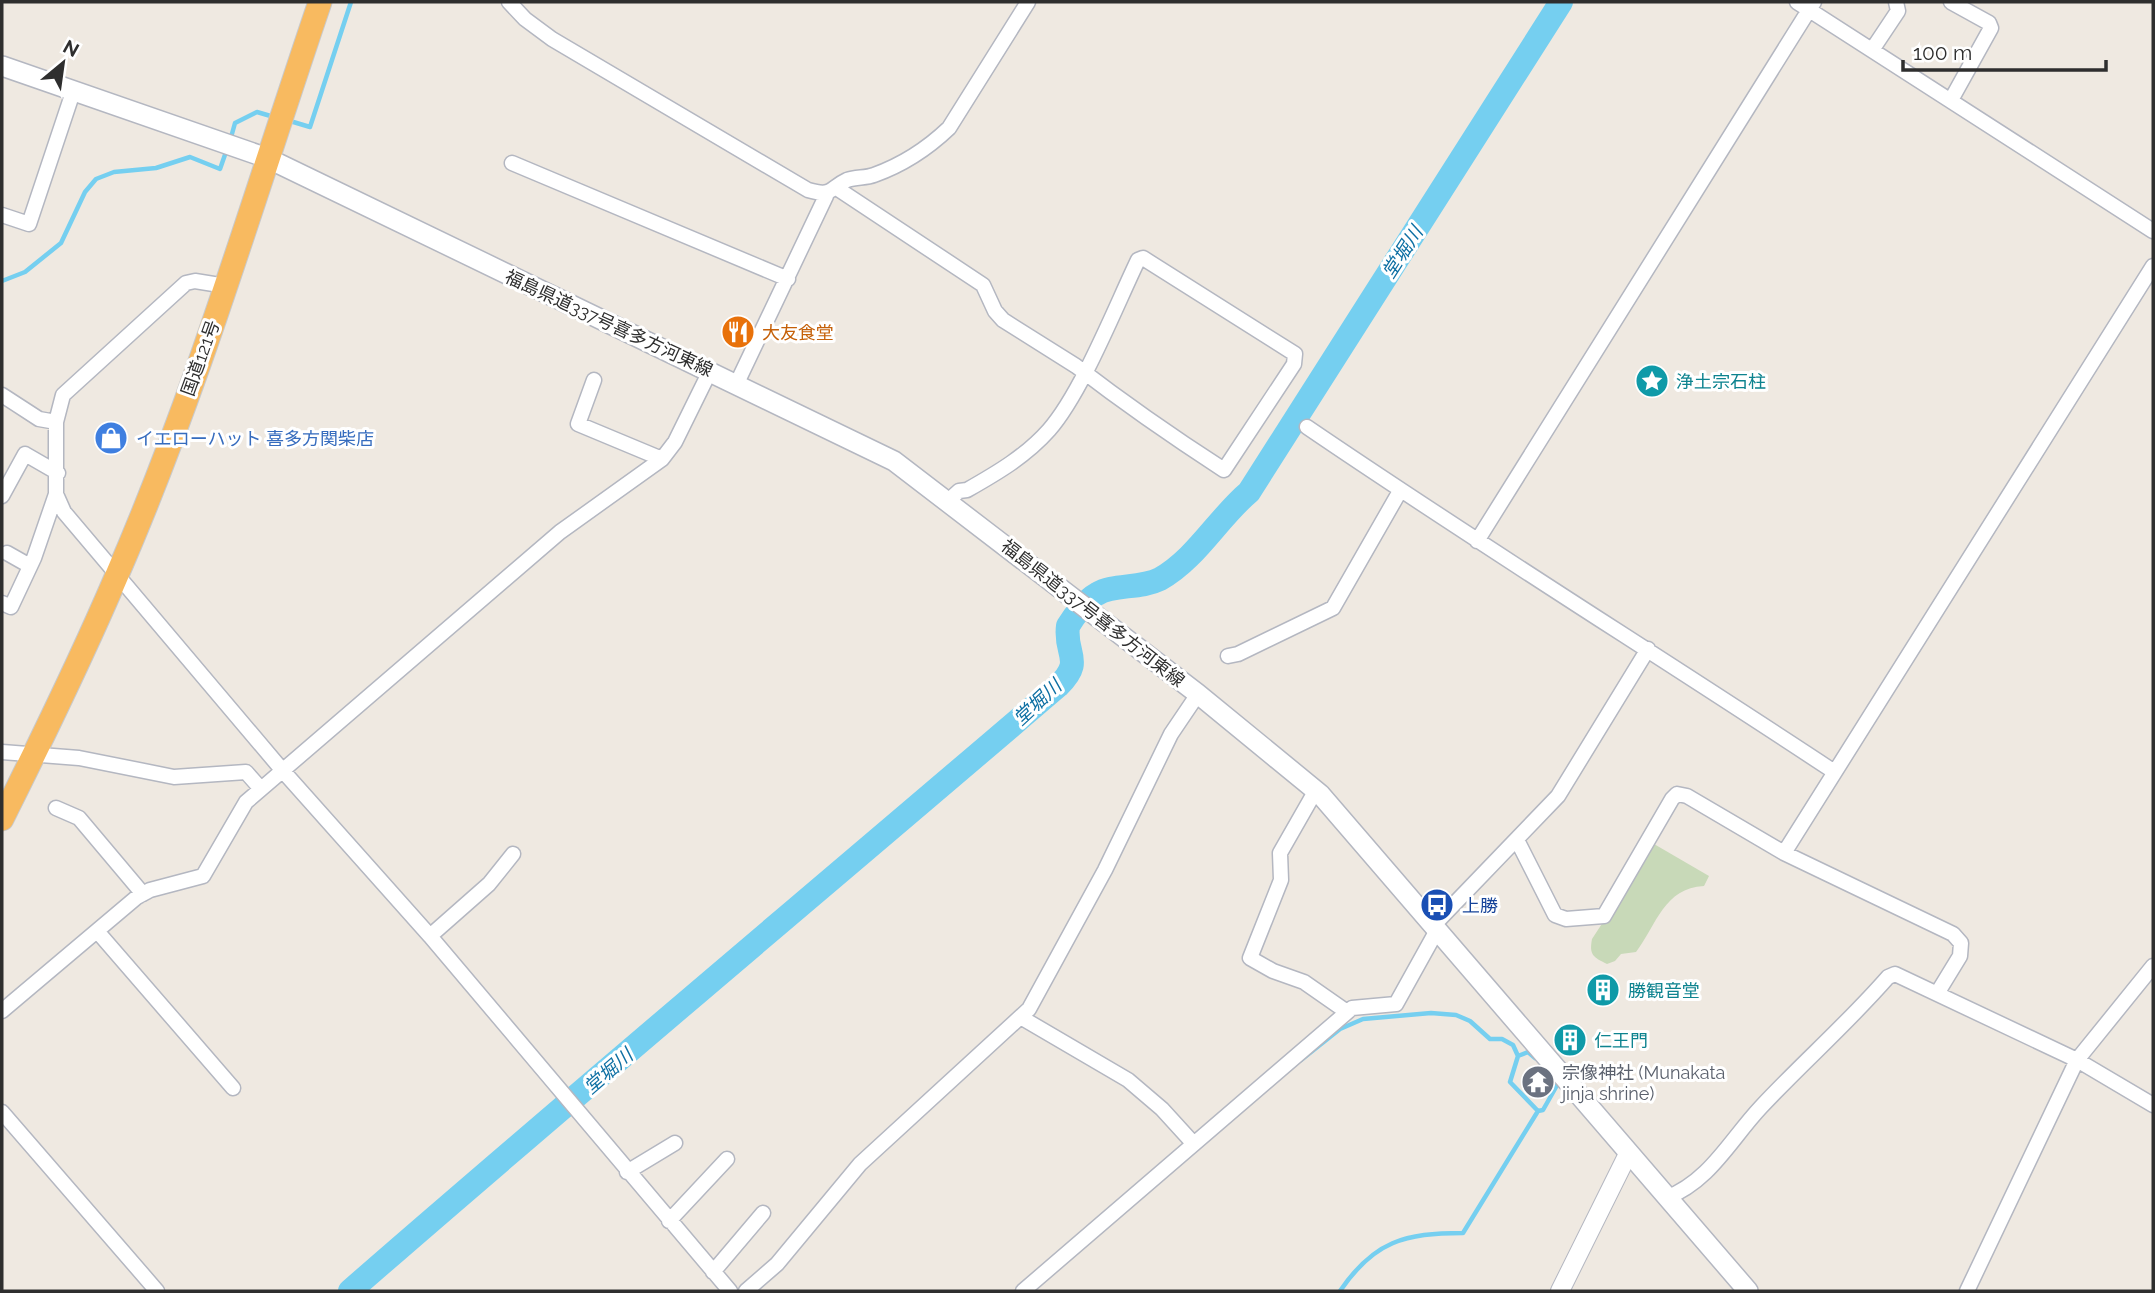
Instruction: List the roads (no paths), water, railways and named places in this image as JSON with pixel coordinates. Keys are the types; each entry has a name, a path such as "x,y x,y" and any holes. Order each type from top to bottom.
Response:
{"highway":[{"name":"国道121号","path":"2,819 118,574 226,286 320,2"}],"main road":[{"name":"福島県道337号喜多方河東線","path":"2,66 267,158 894,461 1198,694 1316,790 1338,812 1435,929 1748,1291"}],"street":[{"path":"737,383 826,197 847,180 872,176 911,159 949,128 1028,2"},
{"path":"1872,50 1898,12 1896,2"},
{"path":"1951,2 1989,23 1991,28 1951,100"},
{"path":"515,4 552,39 808,190 831,192 983,285 995,311 1003,320 1083,372 1143,418 1224,470 1296,358 1293,351 1143,258 1138,260 1083,372 1056,420 1039,440 1010,464 968,490 959,491 948,501"},
{"path":"1477,541 1807,4 1872,50 2153,231"},
{"path":"2,215 29,224 73,92"},
{"path":"512,163 788,279"},
{"path":"1784,853 2153,266"},
{"path":"2,603 11,607 30,566 56,494 56,422 63,395 186,283 195,281 226,286"},
{"path":"2,1011 143,894 203,876 238,810 261,789 560,532 662,458 676,442 710,371"},
{"path":"594,380 578,424 662,458"},
{"path":"2,396 39,419 56,422"},
{"path":"1307,427 1400,491 1648,649 1833,772"},
{"path":"2,496 25,454 58,473"},
{"path":"1228,656 1238,654 1333,608 1400,491"},
{"path":"56,494 64,512 283,771 430,936 730,1291"},
{"path":"7,553 30,566"},
{"path":"1023,1291 1352,1008 1396,1004 1435,929 1558,796 1648,649"},
{"path":"746,1291 777,1264 876,1148 1022,1018 1105,870 1171,734 1198,694"},
{"path":"2,752 91,760 174,777 246,772 261,789"},
{"path":"1316,790 1280,853 1281,880 1250,958 1273,971 1304,982 1347,1012"},
{"path":"1517,840 1555,915 1566,919 1604,916 1677,794 1686,796 1784,853 1956,937 1961,943 1961,956 1938,992"},
{"path":"56,808 79,818 143,894"},
{"path":"430,936 489,884 513,854"},
{"path":"97,931 233,1088"},
{"path":"1967,1291 2077,1060 2153,966"},
{"path":"1666,1198 1683,1191 1698,1180 1736,1141 1760,1108 1841,1029 1888,977 1895,974 2077,1060 2153,1105"},
{"path":"1022,1018 1128,1080 1162,1109 1193,1143"},
{"path":"2,1112 157,1291"},
{"path":"627,1172 675,1143"},
{"path":"1560,1291 1628,1154"},
{"path":"669,1221 727,1158"},
{"path":"713,1272 763,1213"}],"waterway":[{"path":"290,121 310,127 351,2"},
{"name":"堂堀川","path":"350,1291 1058,686 1066,677 1072,663 1068,626 1089,600 1103,591 1160,579 1196,550 1249,492 1561,2"},
{"path":"230,141 235,123 257,112 274,117"},
{"path":"2,281 25,272 61,243 85,192 96,179 114,172 156,168 190,157 220,169 227,149"},
{"path":"1301,1060 1340,1029 1363,1019 1431,1013 1456,1015 1470,1021 1490,1039 1502,1039 1513,1045 1518,1056 1510,1082 1538,1111 1543,1110 1560,1080"},
{"path":"1518,1056 1528,1052 1535,1058"},
{"path":"1340,1291 1365,1261 1392,1243 1424,1235 1463,1233 1538,1111"}],"place":[{"name":"大友食堂","path":"738,332"},
{"name":"浄土宗石柱","path":"1652,381"},
{"name":"イエローハット 喜多方関柴店","path":"111,438"},
{"name":"上勝","path":"1437,905"},
{"name":"勝観音堂","path":"1603,990"},
{"name":"仁王門","path":"1570,1040"},
{"name":"宗像神社 (Munakata jinja shrine)","path":"1538,1082"}]}
